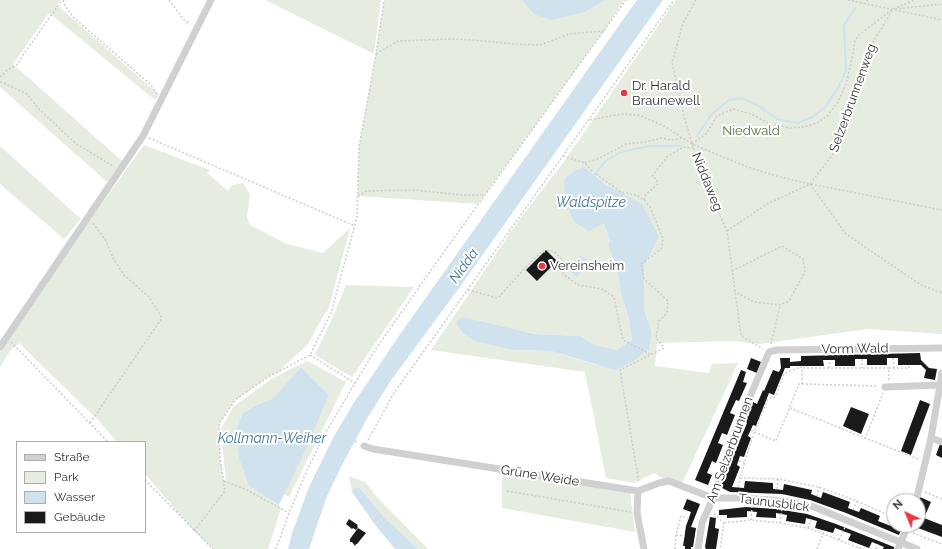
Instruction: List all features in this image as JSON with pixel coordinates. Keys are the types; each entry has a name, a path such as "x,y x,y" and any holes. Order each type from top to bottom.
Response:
{"street":[{"path":"0,347 143,136 211,0"},
{"name":"Vorm Wald","path":"769,352 799,349 942,348"},
{"name":"Am Selzerbrunnen","path":"698,549 702,523 738,425 769,352"},
{"path":"918,493 931,438 942,373"},
{"path":"887,387 940,385"},
{"path":"931,438 942,442"},
{"name":"Grüne Weide","path":"364,446 373,449 639,491 659,483 669,481 712,498"},
{"path":"639,491 637,513 644,549"},
{"name":"Taunusblick","path":"712,498 742,498 783,501 814,507 900,546 917,549"},
{"path":"900,546 905,533"}],"path":[{"path":"0,77 6,71 18,64 22,55 62,0 74,18 151,85 161,100"},
{"path":"169,0 184,20 196,29"},
{"path":"194,530 225,490 220,457 219,424 236,400 268,377 310,355 331,313 357,217 359,147 384,0"},
{"path":"276,549 289,512 307,470 327,430 374,350 626,0"},
{"path":"364,446 394,393 590,120 674,0"},
{"name":"Niddaweg","path":"696,0 683,23 672,63 684,116 701,174 727,231 731,271 741,336 769,352"},
{"path":"848,0 942,20"},
{"path":"867,0 869,5"},
{"path":"692,144 706,134 717,116 733,109 751,114 768,122 790,128 804,127 817,123 828,115 838,102 846,84 855,41 859,35 893,10 915,0"},
{"path":"893,10 942,4"},
{"name":"Selzerbrunnenweg","path":"727,231 767,204 810,184 837,150 849,102 870,47 893,10"},
{"path":"376,54 398,41 414,42 440,39 540,45 570,34 604,31"},
{"path":"0,82 4,82 27,94 39,108 75,143 120,170"},
{"path":"590,120 621,114 638,115 664,126 692,144 744,166 776,176 810,184 942,210"},
{"path":"143,136 355,226"},
{"path":"585,164 626,144 661,138 671,140 683,138"},
{"path":"644,200 646,194 658,184 656,179 652,176 667,157 683,147 693,148"},
{"path":"563,156 585,164 594,172"},
{"path":"596,174 621,192 636,195 644,200 650,207 663,239 661,249 641,264 644,279 668,301 667,314 659,321 656,338 664,348 620,370 639,491"},
{"path":"810,184 846,234 922,285 942,293"},
{"path":"358,196 367,191 413,190 462,195 485,195"},
{"path":"90,423 162,318 149,296 124,275 114,260 106,241 90,219 92,212"},
{"path":"731,271 782,246 803,259 805,272 789,301 780,305 754,302 734,291"},
{"path":"467,290 498,298 522,270 540,253 550,250 556,253 564,262 563,274 578,285 602,289 614,297 623,340 650,354"},
{"path":"769,352 780,305"},
{"path":"7,337 107,441"},
{"path":"310,355 355,383"},
{"path":"893,358 894,368"},
{"path":"862,359 862,368"},
{"path":"829,368 830,360"},
{"path":"738,487 754,432 768,399 775,397 784,374 801,367 909,368 909,365"},
{"path":"801,367 802,384"},
{"path":"865,439 887,387 889,368"},
{"path":"751,430 776,441 799,384 887,387"},
{"path":"790,408 926,462"},
{"path":"738,461 744,463"},
{"path":"740,478 778,479 819,487 857,501 886,514"},
{"path":"777,489 778,479"},
{"path":"146,481 213,549"},
{"path":"223,481 245,489 289,512"},
{"path":"791,486 792,482"},
{"path":"817,496 819,487"},
{"path":"919,490 942,499"},
{"path":"506,491 637,513"},
{"path":"853,510 857,501"},
{"path":"751,520 752,507"},
{"path":"871,512 872,508"},
{"path":"780,523 782,510"},
{"path":"706,515 713,512 724,523 751,520 795,525 823,533 862,549"},
{"path":"675,549 676,535 682,516 689,519"},
{"path":"808,528 811,519"},
{"path":"720,549 724,523"},
{"path":"839,540 845,527"},
{"path":"817,549 824,531"},
{"path":"919,533 942,544"},
{"path":"676,535 685,536"},
{"path":"717,539 722,539"},
{"path":"876,549 878,544"}],"green space":[{"path":"0,0 60,0 57,5 159,95 155,100 49,13 13,64 122,161 107,182 0,87"},
{"path":"265,0 381,0 374,54"},
{"path":"384,0 522,0 585,12 606,0 624,0 606,28 478,204 358,196 359,147"},
{"name":"Niedwald","path":"676,0 942,0 942,334 868,329 760,344 732,341 657,343 655,366 709,373 712,364 738,363 680,488 654,473 634,483 606,478 585,372 431,350 516,224 563,163","holes":["574,171 605,184 619,192 659,237 644,266 644,310 652,332 649,349 597,365 551,351 514,350 504,327 536,334 580,336 596,345 616,350 632,340 629,319 621,294 617,269 608,245 610,239 604,223 565,178"]},
{"path":"144,145 210,170 207,173 228,191 232,185 243,183 250,194 247,217 250,225 287,244 323,253 350,228 328,311 325,313 308,344 281,369 283,370 268,377 235,400 219,424 220,457 223,481 226,482 221,429 234,406 273,378 307,361 346,382 289,497 284,494 308,445 329,395 301,367 272,399 243,413 235,431 239,459 249,486 279,505 278,507 281,508 268,549 213,549 194,531 146,475 146,441 116,441 99,421 19,343 10,351 0,367 0,352 95,213"},
{"path":"0,146 81,219 64,239 0,184"},
{"path":"346,285 414,287 352,377 315,355"},
{"path":"502,473 630,492 635,532 502,508"},
{"path":"349,476 365,482 377,497 428,549 418,549 384,517 359,487 354,488 352,492"}],"water":[{"path":"522,0 606,0 585,12 551,20 534,14"},
{"name":"Nidda","path":"637,0 663,0 462,284 392,379 368,417 343,463 327,496 309,549 288,549 292,533 309,487 333,438 353,404 403,330"},
{"name":"Waldspitze","path":"584,167 605,184 642,204 659,237 644,266 644,310 652,332 649,349 632,362 616,370 551,351 514,350 475,341 463,333 456,322 462,317 535,334 580,336 596,345 616,350 632,340 629,319 621,294 617,269 608,245 610,239 604,223 589,231 575,222 566,205 564,184 565,178 574,171"},
{"path":"580,255 588,262 577,277 569,270"},
{"name":"Kollmann-Weiher","path":"301,367 329,395 308,445 279,505 249,486 239,459 235,431 243,413 272,399"},
{"path":"359,487 384,517 418,549 395,549 376,526 352,492 354,488"}],"building":[{"name":"Vereinsheim","path":"546,250 557,261 537,281 526,270"},
{"path":"920,353 921,360 929,368 937,369 935,380 924,378 926,370 921,365 898,365 898,358 887,358 887,365 867,365 867,359 855,359 855,366 835,366 835,360 823,360 824,366 790,366 790,368 785,368 774,395 769,393 756,426 753,425 748,436 751,438 744,457 740,456 737,465 740,467 732,487 744,488 745,481 773,483 773,489 783,490 784,484 812,490 811,494 821,498 823,492 850,502 848,508 859,512 861,508 880,516 878,521 886,524 886,530 810,500 782,494 730,492 720,487 747,423 745,422 753,402 757,404 773,370 779,372 781,368 780,358 790,358 790,362 801,361 801,356"},
{"path":"751,358 761,362 757,373 747,369"},
{"path":"741,370 746,372 743,382 747,383 739,401 736,400 730,413 735,415 727,435 722,433 718,443 723,445 716,463 712,461 707,473 712,475 708,485 695,480"},
{"path":"920,400 930,404 911,455 901,451"},
{"path":"851,407 869,414 861,434 843,426"},
{"path":"940,444 942,445 942,458 936,455"},
{"path":"687,499 700,504 691,527 696,528 693,547 691,547 691,549 685,549 685,546 683,546 686,526 691,512 683,509"},
{"path":"926,500 931,502 926,513"},
{"path":"746,507 777,509 807,514 894,547 894,549 883,549 884,547 872,542 869,548 848,540 851,534 835,528 833,533 815,528 817,521 806,518 805,524 786,521 787,515 776,513 776,518 756,517 757,512 747,511 747,517 727,518 727,515 719,515 719,510"},
{"path":"710,517 716,518 715,528 719,529 716,549 706,549 705,547"},
{"path":"349,519 358,525 356,530 353,528 352,529 346,524"},
{"path":"926,519 942,525 942,537 926,531"},
{"path":"358,528 366,533 355,546 352,542 350,542 350,539"}],"waterway":[{"path":"697,136 711,115 729,100 742,98 759,106 777,119 798,123 813,117 826,106 838,88 846,70 844,25 855,8"},
{"path":"594,175 606,161 620,152 650,146 681,146"}],"place":[{"name":"Dr. Harald Braunewell","path":"624,93"},
{"name":"Vereinsheim","path":"542,266"}]}
